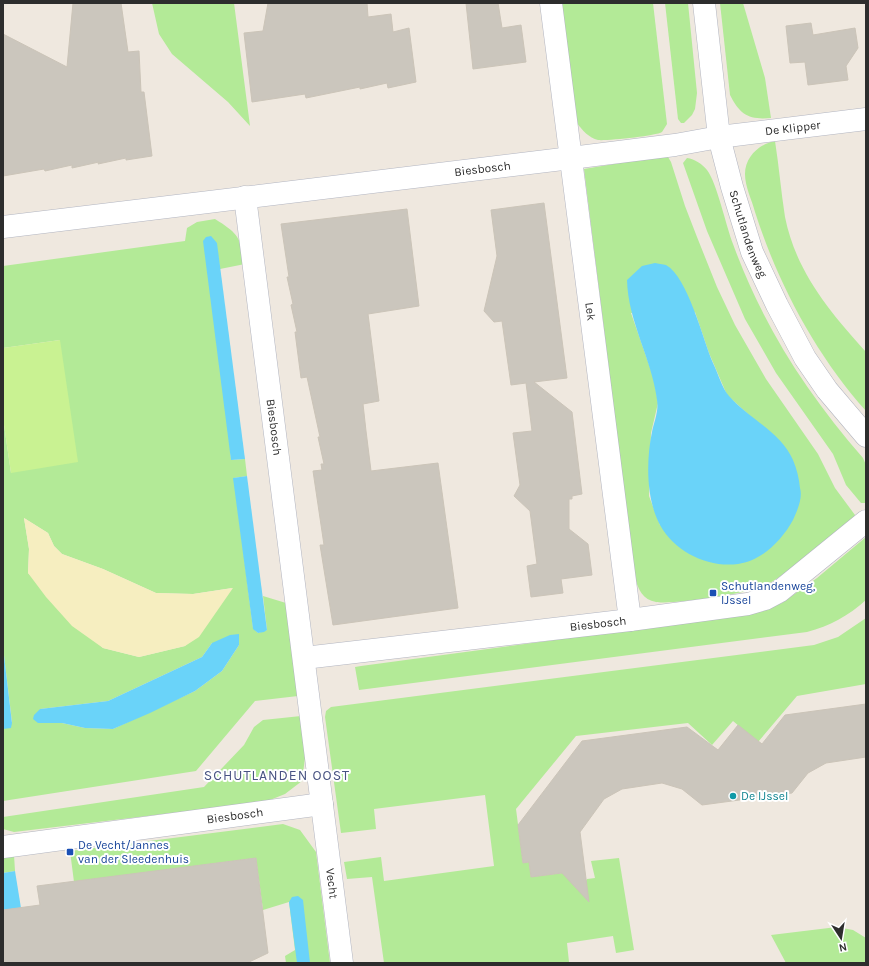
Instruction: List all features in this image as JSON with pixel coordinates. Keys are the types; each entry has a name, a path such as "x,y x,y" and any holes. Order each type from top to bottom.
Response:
{"street":[{"name":"Lek","path":"551,3 630,620"},
{"name":"Schutlandenweg","path":"704,3 719,137 734,194 752,252 777,305 805,358 827,390 866,436"},
{"name":"De Klipper","path":"719,137 866,119"},
{"name":"Biesbosch","path":"3,227 675,145 719,137"},
{"name":"Biesbosch","path":"3,847 322,804 245,197"},
{"name":"Biesbosch","path":"304,658 731,608 765,599 780,591 866,521"},
{"name":"Vecht","path":"322,804 342,963"}],"green space":[{"path":"152,3 234,3 250,126 228,102 172,54 159,34"},
{"path":"560,3 653,3 667,124 662,132 658,134 631,138 598,140 589,136 579,126 577,123"},
{"path":"665,3 688,3 697,93 695,109 692,115 684,123 681,123 678,119"},
{"path":"720,3 743,3 765,78 771,118 757,118 746,115 734,102 730,95"},
{"path":"775,141 785,217 797,256 816,290 827,306 866,352 866,411 831,366 800,318 764,239 746,184 745,174 747,162 754,152 758,148"},
{"path":"662,156 668,157 697,237 717,287 735,325 766,379 818,454 835,488 855,515 847,525 781,576 764,586 728,595 677,602 656,602 651,601 644,596 638,586 635,578 584,169","holes":["695,312 709,353 727,395 749,415 660,525 649,496 651,433 658,403 654,379 631,313"]},
{"path":"687,158 693,159 701,164 711,176 733,244 758,303 772,330 805,383 842,433 863,458 866,465 865,503 861,503 846,485 833,454 776,373 745,319 707,231 683,163"},
{"path":"215,219 234,233 242,248 245,264 220,269 216,243 231,460 245,459 247,476 234,478 253,628 258,633 267,630 263,596 286,603 298,696 255,701 196,771 3,801 3,728 12,722 3,647 3,418 11,473 60,340 3,348 3,266 185,241 187,228 197,222","holes":["24,518 48,533 54,546 62,554 103,569 156,593 193,594 232,588 185,646 139,657 103,648 28,573 29,549","212,643 239,645 222,671 195,691 113,729 85,728 62,723 38,723 40,709 108,701 202,657"]},
{"path":"60,340 78,462 11,473 3,418 3,348"},
{"path":"866,537 866,600 838,620 815,630 359,690 355,667 755,613 782,603 817,578"},
{"path":"866,618 866,684 797,696 758,742 733,721 712,745 688,723 576,736 516,809 523,863 529,862 531,877 570,872 585,883 587,879 595,878 591,861 619,858 634,950 616,953 613,936 567,943 569,962 563,963 384,963 372,877 347,879 344,862 381,857 384,881 494,866 485,795 374,809 376,829 341,833 325,717 326,711 331,707 814,645 838,637"},
{"path":"301,716 305,758 302,781 285,794 265,802 14,832 3,829 3,817 204,787 244,745 254,727 263,720"},
{"path":"283,824 300,830 316,852 330,963 286,963 285,956 295,950 289,902 263,910 256,858 74,882 70,851"},
{"path":"14,855 15,871 3,873 3,857"},
{"path":"837,927 853,930 866,938 866,963 786,963 771,935"}],"sand":[{"path":"24,518 48,533 54,546 62,554 103,569 156,593 193,594 233,588 199,637 185,646 139,657 103,648 72,626 46,597 28,573 29,549"}],"water":[{"path":"211,236 217,243 245,459 231,460 203,241 206,237"},
{"path":"655,263 666,265 674,272 681,282 694,310 722,385 729,396 781,441 788,450 796,467 801,496 793,520 777,542 763,554 747,562 727,565 704,561 693,556 674,543 666,535 655,515 648,480 648,467 650,443 657,412 657,400 650,370 631,311 627,280 642,266"},
{"path":"247,476 267,630 258,633 253,629 233,478"},
{"path":"239,634 239,645 222,671 195,691 113,729 85,728 62,723 38,723 33,719 34,715 40,709 108,701 202,657 212,643 230,635"},
{"path":"3,647 12,723 11,728 3,729"},
{"path":"15,871 21,908 3,910 3,873"},
{"path":"298,896 303,900 310,963 297,963 289,902 292,897"}],"building":[{"path":"73,3 121,3 128,52 139,51 141,92 144,92 152,156 126,160 126,158 98,164 99,162 72,168 72,165 45,171 44,169 3,176 3,34 67,67"},
{"path":"268,3 367,3 368,17 391,14 393,32 409,28 416,82 388,88 387,83 306,98 305,94 252,102 244,33 263,31"},
{"path":"466,3 498,3 502,28 521,25 526,62 473,69"},
{"path":"811,23 813,35 855,28 858,48 846,66 848,80 808,85 805,62 790,63 786,26"},
{"path":"544,203 567,378 534,382 572,412 582,494 572,496 572,499 569,499 569,529 588,544 592,575 561,579 563,593 531,597 527,566 537,564 530,511 514,496 520,485 513,433 532,431 526,383 511,385 502,321 494,322 484,311 497,256 491,210"},
{"path":"407,209 419,306 368,314 379,401 363,404 371,471 438,463 458,608 333,625 320,545 324,545 313,471 322,470 321,464 324,464 318,437 320,437 307,377 301,378 295,332 297,332 291,305 293,304 287,277 289,277 281,224"},
{"name":"De IJssel","path":"866,704 866,757 826,763 808,773 792,793 702,805 682,789 662,783 622,789 604,799 580,832 589,902 562,873 531,877 529,862 523,863 518,825 582,741 687,727 718,750 738,725 762,744 785,715"},
{"path":"256,858 268,953 247,963 3,963 3,910 40,905 37,886"}],"place":[{"name":"Schutlandenweg, IJssel","path":"713,593"},
{"name":"De IJssel","path":"733,796"},
{"name":"De Vecht/Jannes van der Sleedenhuis","path":"70,852"}],"district":[{"name":"SCHUTLANDEN OOST","path":"277,775"}]}
